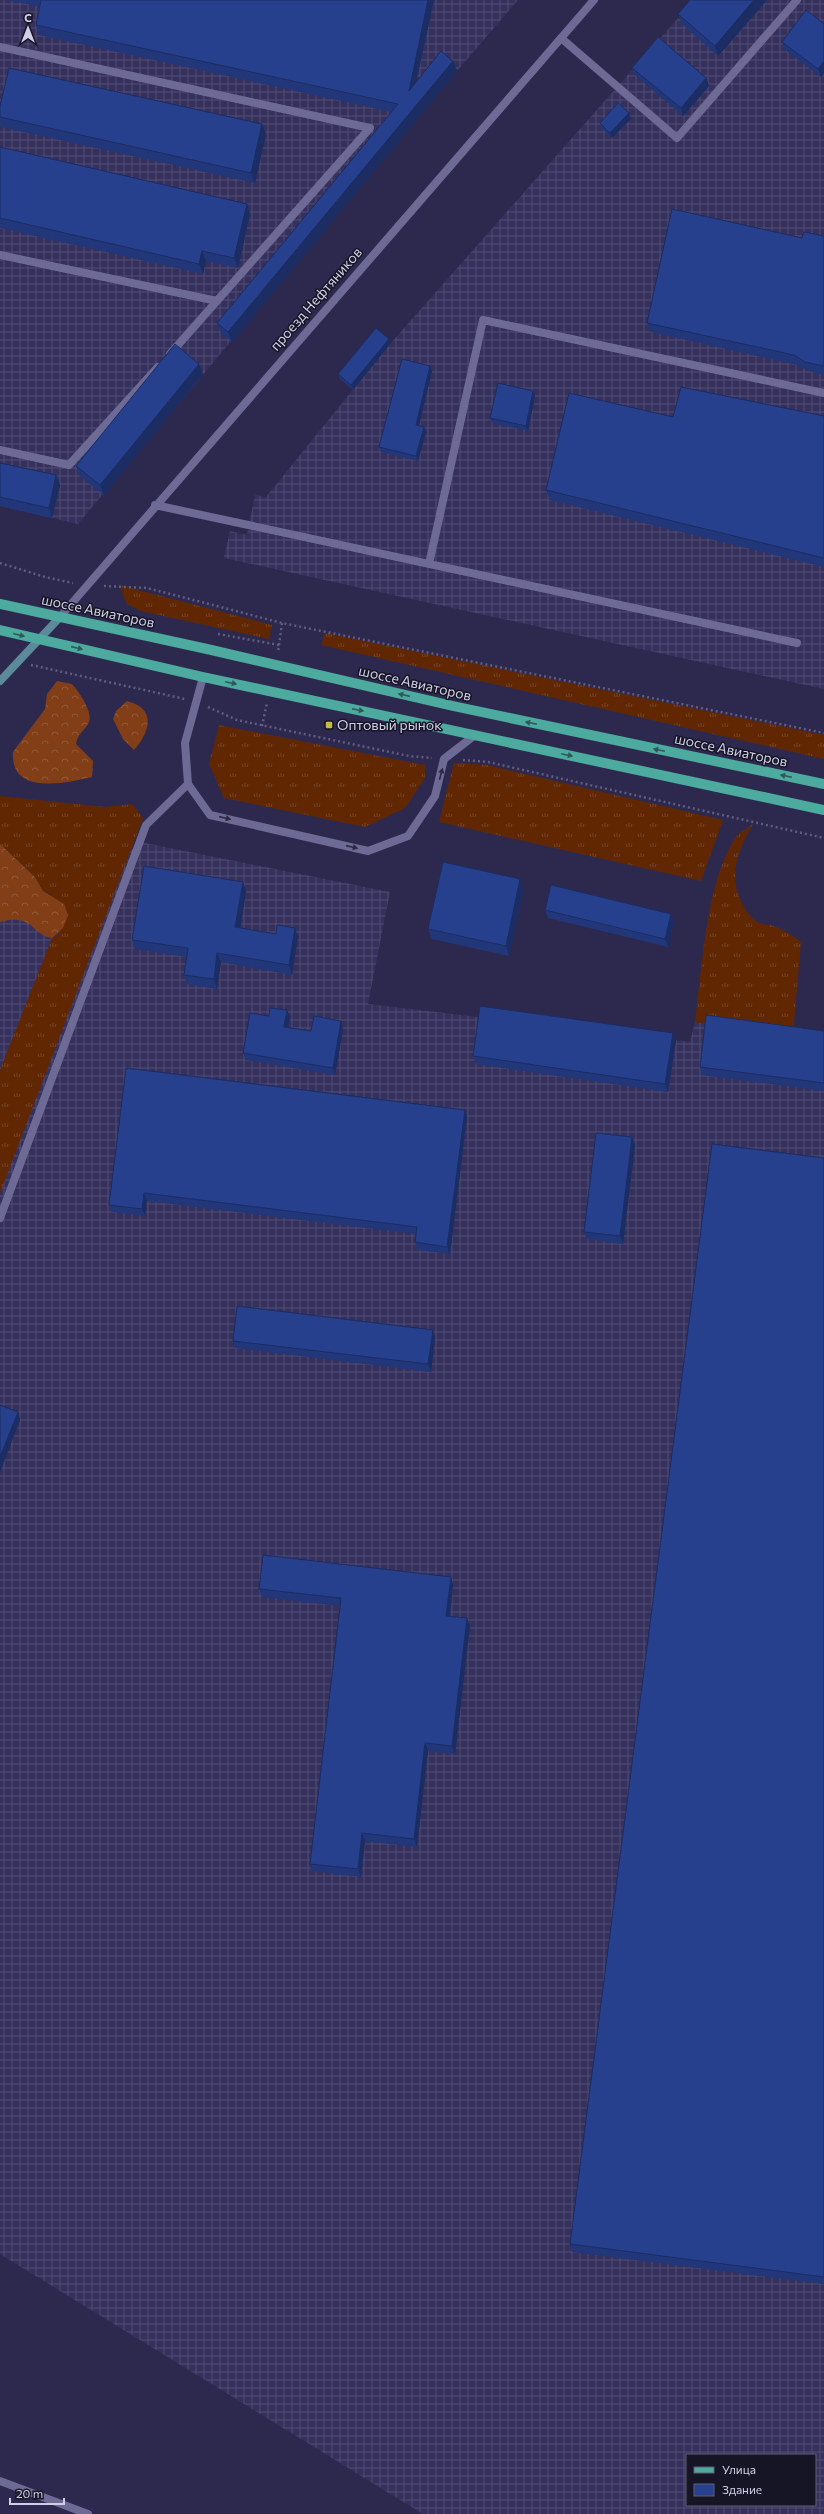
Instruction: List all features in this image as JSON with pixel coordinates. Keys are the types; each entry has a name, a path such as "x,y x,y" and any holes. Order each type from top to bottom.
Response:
{"main road":[{"name":"шоссе Авиаторов","path":"0,604 453,706 824,784"},
{"path":"0,681 60,617"},
{"path":"0,630 38,640 204,677 824,810"}],"street":[{"name":"проезд Нефтяников","path":"60,617 155,505 594,0"},
{"path":"561,38 677,138 797,0"},
{"path":"0,47 370,128 69,465 0,450"},
{"path":"0,254 217,301"},
{"path":"429,564 483,320 824,393"},
{"path":"155,505 797,643"},
{"path":"204,677 185,743 188,784 210,814 368,851 408,836 435,796 444,759 475,735"},
{"path":"0,1218 146,825 188,784"},
{"path":"0,2481 88,2514"}],"path":[{"path":"0,563 45,577 86,586 147,588 282,623 824,733"},
{"path":"278,645 282,623"},
{"path":"18,662 196,701 237,720 409,756 488,762 824,838"}],"shaded area":[{"path":"0,0 518,0 78,524 0,506"},
{"path":"694,0 824,0 824,689 224,558 230,531 247,535 255,495 266,497 390,344"},
{"path":"140,842 390,892 368,1004 690,1042 695,1022 824,1038 824,2514 423,2514 0,2254 0,884 58,916"}],"green space":[{"path":"119,585 272,625 269,639 141,611 127,604"},
{"path":"325,633 824,735 824,759 321,645"},
{"path":"57,681 72,684 82,697 89,713 89,722 78,737 76,744 93,761 92,777 55,783 30,781 20,775 14,766 13,752 45,709 47,694"},
{"path":"127,701 143,709 147,715 148,721 144,735 134,750 123,739 113,719 116,711"},
{"path":"219,725 425,765 425,778 405,808 365,827 224,798 209,764"},
{"path":"454,763 487,765 723,820 701,881 439,822"},
{"path":"0,796 105,807 132,804 143,818 0,1193 0,1070 52,938 59,934 50,894 43,891 35,877 0,844"},
{"path":"753,824 739,853 736,863 736,884 738,894 743,905 754,920 759,923 772,925 781,929 801,942 793,1034 695,1022 707,926 718,877 726,855 736,837"},
{"path":"0,844 35,877 43,891 64,904 68,915 63,928 52,938 45,936 26,922 20,920 0,922"}],"building":[{"path":"41,0 428,0 409,91 441,51 453,61 228,332 217,323 398,104 36,25"},
{"path":"690,0 754,0 715,46 678,14"},
{"path":"806,10 824,24 824,61 818,69 782,42"},
{"path":"658,37 706,78 681,108 632,68"},
{"path":"9,68 262,124 251,173 0,117 0,106"},
{"path":"618,103 629,113 610,133 600,123"},
{"path":"0,147 247,204 234,258 202,251 199,264 0,218"},
{"path":"672,209 802,238 804,232 824,236 824,366 805,362 794,355 647,323"},
{"path":"376,328 389,339 351,385 338,374"},
{"path":"175,344 199,364 100,485 76,466"},
{"path":"402,359 430,366 416,425 424,427 416,456 379,447"},
{"path":"498,383 533,391 526,426 490,418"},
{"path":"681,387 824,416 824,558 546,490 569,393 673,417"},
{"path":"0,463 56,475 49,508 0,497"},
{"path":"443,862 520,879 506,946 428,929"},
{"path":"144,866 243,882 235,927 276,934 277,925 295,928 289,965 217,953 214,979 184,975 188,948 132,940"},
{"path":"551,885 671,914 665,939 545,910"},
{"path":"480,1006 673,1033 665,1084 473,1056"},
{"path":"270,1008 287,1010 284,1027 311,1031 314,1016 341,1021 333,1068 243,1053 250,1013 269,1016"},
{"path":"706,1015 824,1031 824,1083 700,1067"},
{"path":"126,1068 465,1110 447,1247 415,1242 417,1227 144,1193 142,1209 109,1205"},
{"path":"596,1133 632,1137 620,1236 584,1232"},
{"path":"712,1144 824,1158 824,2277 570,2244"},
{"path":"237,1306 433,1330 428,1364 233,1341"},
{"path":"0,1405 18,1412 0,1457"},
{"path":"263,1555 451,1577 446,1616 467,1618 452,1746 425,1743 414,1839 362,1833 358,1869 310,1864 341,1598 259,1589"}],"place":[{"name":"Оптовый рынок","path":"329,725"}]}
